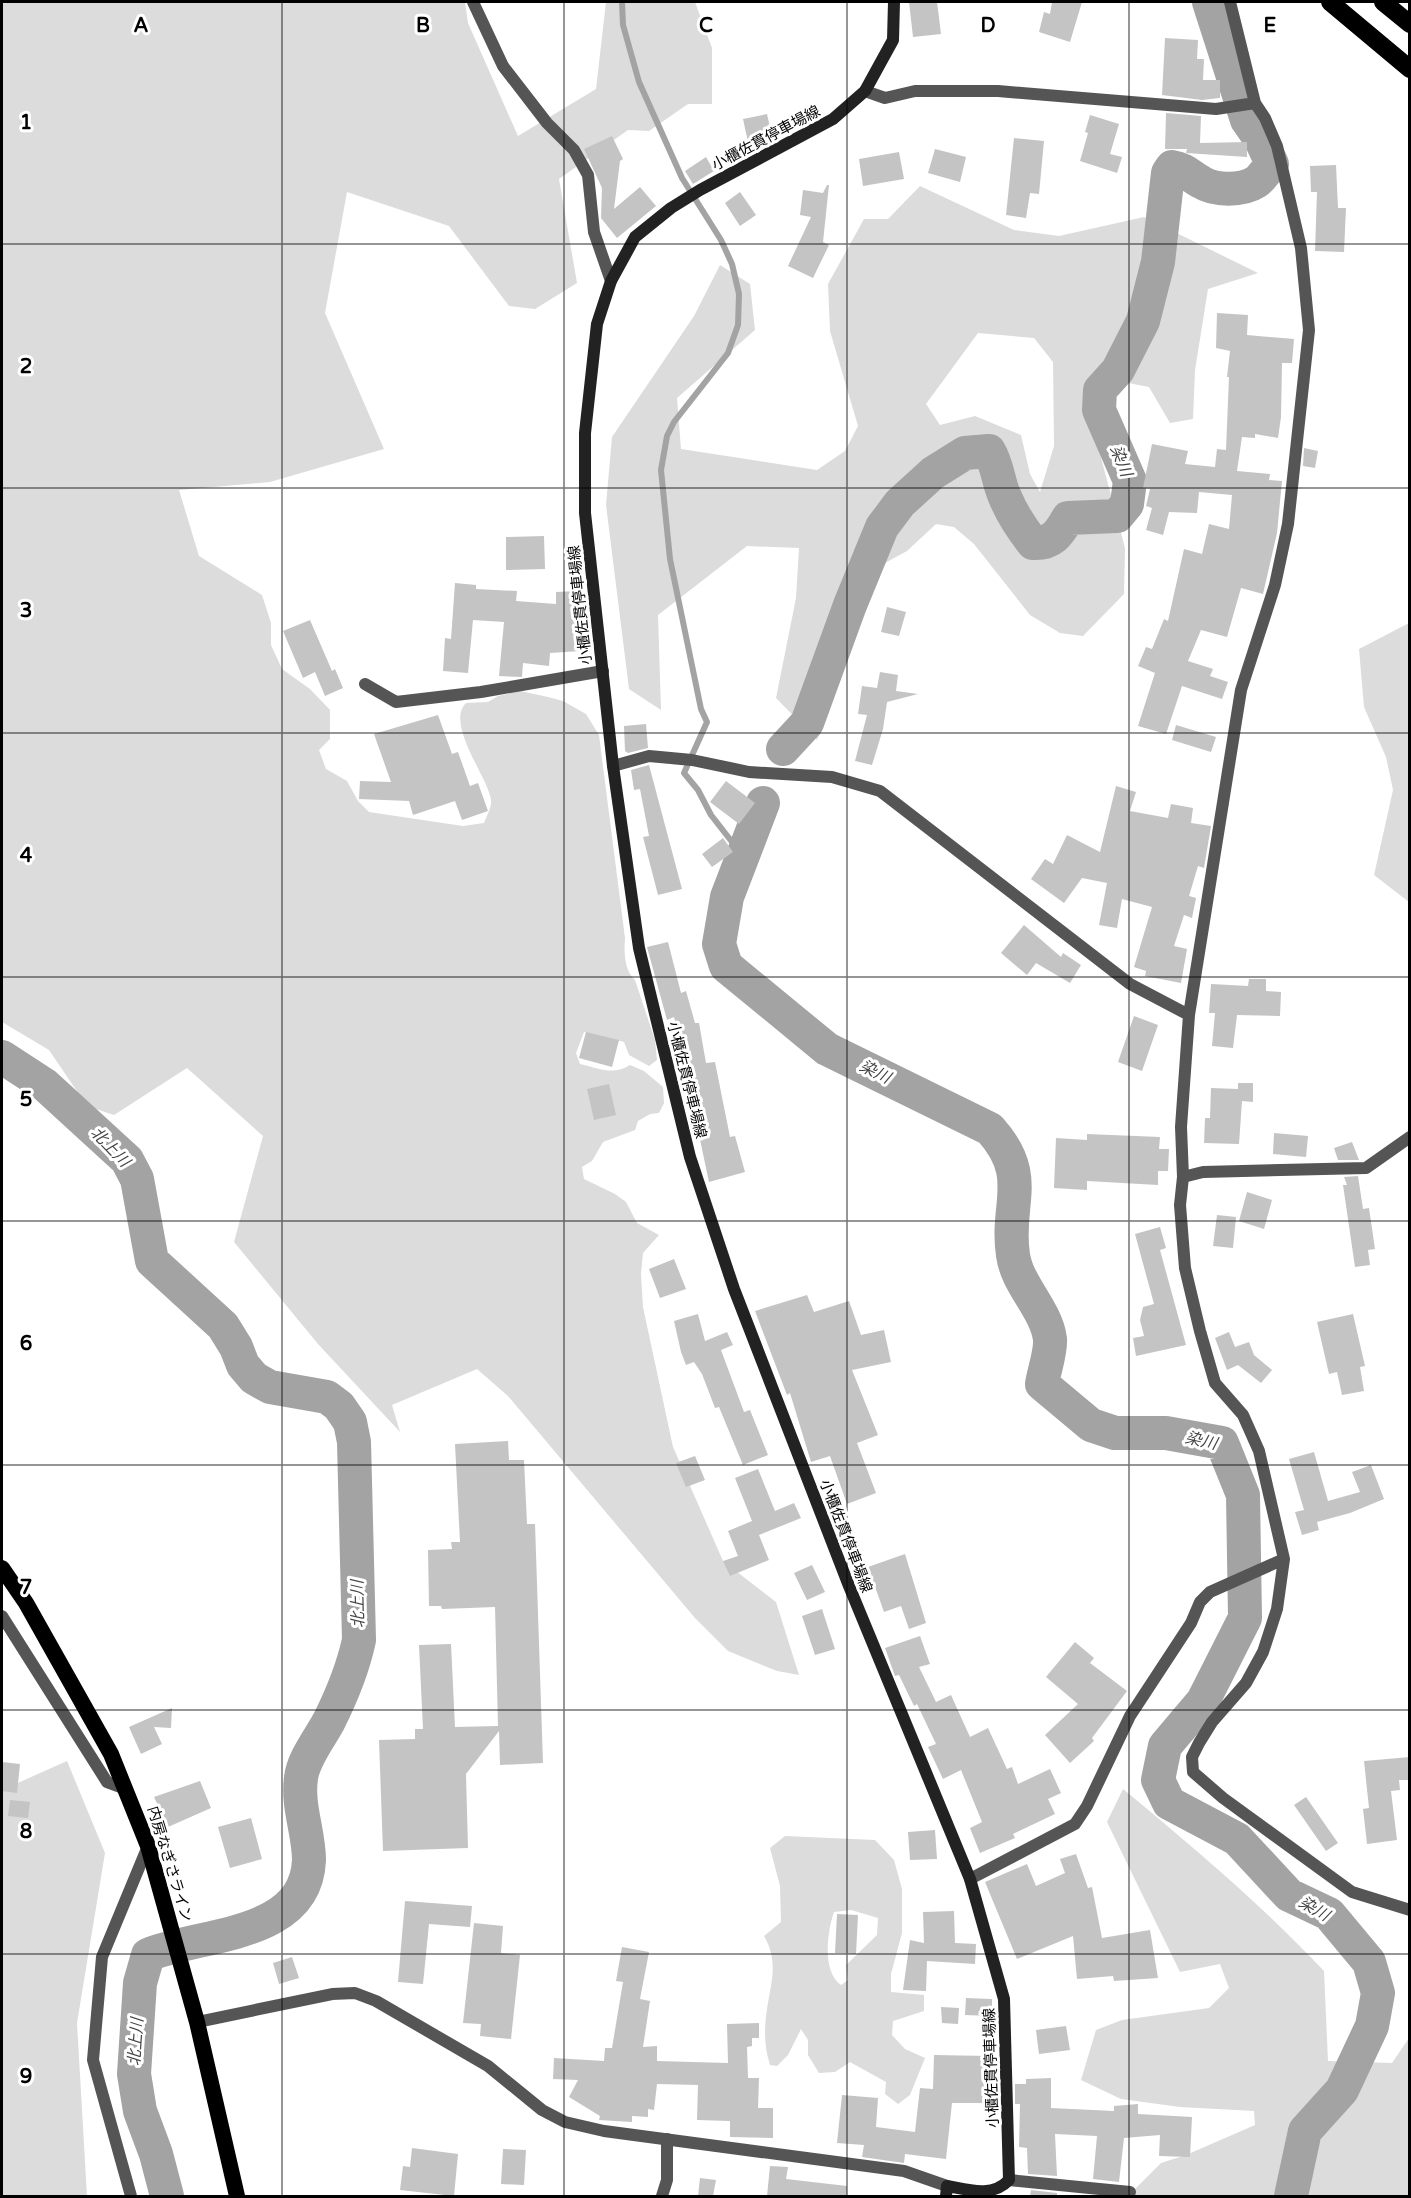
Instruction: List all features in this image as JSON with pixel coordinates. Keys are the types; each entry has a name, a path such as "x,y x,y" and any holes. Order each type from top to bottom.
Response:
{"highway":[{"path":"1330,2 1410,69"},
{"path":"1383,2 1410,24"},
{"name":"内房なぎさライン","path":"2,1568 26,1603 111,1754 148,1846 197,2022 237,2196"}],"main road":[{"name":"小櫃佐貫停車場線","path":"894,2 893,40 865,91 833,119 700,190 671,208 635,237 611,281 597,324 585,434 585,513 613,766 639,948 690,1157 742,1311 849,1586 970,1879 1004,1999 1009,2180"},
{"path":"946,2192 992,2191 1001,2188 1009,2180"}],"street":[{"path":"473,2 503,66 547,123 574,150 588,175 594,232 611,281"},
{"path":"1230,2 1251,104 1265,118 1277,146 1301,248 1309,330 1288,524 1275,585 1241,690 1189,1015 1182,1127 1181,1234 1200,1331 1215,1383 1243,1415 1259,1451 1279,1561 1277,1609 1263,1652 1246,1683 1212,1722 1199,1743 1192,1757 1193,1772 1223,1798 1352,1892 1410,1910"},
{"path":"865,91 885,98 915,91 998,91 1216,109 1251,104"},
{"path":"365,684 396,702 481,692 603,671"},
{"path":"613,766 649,756 692,760 749,772 832,777 880,791 1130,984 1189,1015"},
{"path":"1183,1178 1203,1172 1366,1168 1410,1137"},
{"path":"970,1879 1075,1824 1087,1806 1130,1716 1191,1623 1200,1602 1210,1592 1279,1561"},
{"path":"2,1616 107,1782 126,1789"},
{"path":"131,2196 93,2060 102,1958 148,1846"},
{"path":"197,2022 332,1994 355,1993 376,2001 488,2066 542,2110 565,2122 604,2131 904,2170 946,2192"},
{"path":"662,2196 667,2180 667,2139"},
{"path":"1009,2180 1131,2192"}],"shaded area":[{"path":"2,2 465,2 468,23 518,136 596,89 606,2 695,2 712,48 712,104 688,104 649,131 628,130 559,179 577,283 535,309 509,306 449,226 347,192 325,313 384,449 270,482 179,490 199,556 262,595 271,623 271,645 282,669 310,689 330,710 330,739 319,750 326,769 347,781 358,801 369,812 463,826 484,823 491,800 464,737 461,712 466,703 488,702 498,696 520,691 548,697 563,701 586,714 599,735 626,960 655,1040 657,1060 649,1066 629,1055 624,1042 584,1032 576,1053 580,1064 612,1071 630,1065 644,1071 663,1087 664,1103 659,1113 650,1114 638,1121 635,1130 603,1142 592,1161 582,1167 584,1179 626,1202 637,1223 659,1235 643,1253 641,1274 643,1307 673,1447 723,1561 776,1602 799,1675 777,1671 728,1651 695,1618 508,1396 477,1369 392,1405 400,1432 318,1344 234,1242 263,1136 187,1068 114,1115 87,1106 49,1050 2,1022"},
{"path":"920,186 1014,230 1059,236 1144,217 1258,273 1208,289 1195,370 1193,419 1170,423 1149,387 1093,376 1086,401 1125,548 1124,594 1083,636 1060,633 1030,615 974,544 954,527 936,524 907,551 839,588 847,655 817,740 776,698 796,598 799,548 747,546 658,615 661,710 629,689 606,505 612,437 694,316 720,265 750,284 755,330 677,398 681,449 817,470 845,451 858,426 830,331 828,284 864,219 888,219","holes":["978,333 1034,338 1053,362 1054,446 1040,492 1030,474 1021,435 975,416 940,425 926,404"]},
{"path":"1409,623 1409,902 1374,875 1393,790 1386,757 1364,707 1359,649"},
{"path":"67,1761 105,1853 77,2023 87,2196 2,2196 2,1790"},
{"path":"1123,1789 1252,1900 1324,1971 1328,2061 1392,2063 1409,2038 1409,2196 1128,2196 1161,2163 1186,2155 1255,2125 1254,2111 1180,2107 1121,2099 1081,2080 1096,2030 1122,2020 1209,2008 1229,1988 1220,1964 1180,1972 1107,1822"},
{"path":"785,1836 875,1840 894,1860 902,1889 902,1933 891,1974 891,1992 924,1995 924,2011 893,2021 892,2035 905,2049 925,2058 910,2095 898,2104 885,2094 886,2082 850,2062 835,2072 819,2073 808,2055 808,2040 801,2029 788,2055 777,2066 770,2065 765,2030 773,1963 769,1945 764,1936 781,1922 780,1886 770,1848","holes":["851,1910 878,1918 877,1935 846,1965 848,1980 841,1985 831,1971 828,1951 829,1930 834,1912"]}],"building":[{"path":"909,2 937,2 941,34 913,37"},
{"path":"1052,2 1082,2 1070,42 1039,32 1044,12 1050,14"},
{"path":"1165,38 1198,40 1197,59 1204,59 1203,80 1220,80 1220,98 1202,100 1162,95"},
{"path":"1166,113 1201,116 1200,143 1247,142 1247,157 1186,153 1187,149 1165,149"},
{"path":"767,114 772,136 748,142 743,119"},
{"path":"1090,115 1119,124 1110,154 1122,157 1117,173 1080,161 1088,133 1085,132"},
{"path":"612,136 623,159 620,161 614,209 640,187 656,206 617,238 601,218 602,188 584,149"},
{"path":"1014,138 1044,141 1039,194 1030,193 1026,218 1006,215"},
{"path":"935,149 966,157 960,182 928,173"},
{"path":"899,152 904,179 863,186 859,159"},
{"path":"706,157 714,171 693,184 685,171"},
{"path":"1336,165 1338,208 1346,208 1344,252 1315,251 1317,192 1311,192 1310,166"},
{"path":"829,185 823,242 829,245 813,278 788,266 811,217 800,215 803,190 823,193"},
{"path":"740,192 756,215 740,226 725,203"},
{"path":"1217,313 1248,315 1247,335 1294,339 1292,363 1282,363 1281,417 1278,438 1255,434 1255,438 1242,437 1237,471 1270,474 1269,480 1282,481 1277,533 1263,594 1241,588 1227,637 1201,630 1188,661 1213,669 1210,676 1228,682 1222,699 1182,686 1166,734 1138,726 1155,673 1138,666 1146,647 1152,649 1164,619 1168,621 1184,549 1202,554 1209,524 1229,529 1232,495 1199,492 1197,513 1169,512 1163,535 1146,530 1152,508 1146,506 1150,489 1143,488 1152,444 1188,451 1185,464 1215,467 1217,449 1226,450 1229,377 1227,377 1230,351 1216,348"},
{"path":"1304,448 1318,451 1315,468 1303,466"},
{"path":"544,536 545,569 506,570 506,537"},
{"path":"455,583 476,585 476,589 517,591 516,601 556,604 556,592 579,591 581,651 550,653 549,666 523,663 522,677 499,676 504,622 473,620 468,673 443,671 445,638 451,639"},
{"path":"887,607 906,612 899,636 881,632"},
{"path":"310,620 332,671 335,669 343,688 325,696 315,672 303,678 283,631"},
{"path":"880,672 898,675 896,691 918,694 887,702 883,729 872,765 855,761 867,715 858,714 862,686 877,688"},
{"path":"438,715 452,754 458,752 470,786 478,783 488,811 462,820 455,801 413,815 409,801 359,799 360,781 391,782 374,734"},
{"path":"646,724 648,748 628,753 625,751 624,726"},
{"path":"1176,725 1216,737 1211,752 1172,740"},
{"path":"649,765 682,889 658,895 643,837 649,836 640,789 634,790 631,770"},
{"path":"726,781 755,803 739,824 710,802"},
{"path":"1116,786 1136,792 1130,811 1168,818 1171,804 1193,808 1191,823 1211,826 1204,868 1198,866 1189,896 1196,898 1192,918 1184,915 1174,946 1187,949 1181,983 1145,976 1146,971 1134,967 1152,907 1122,899 1117,928 1099,925 1107,883 1082,878 1064,903 1031,879 1045,859 1053,864 1067,835 1100,852"},
{"path":"723,838 733,852 712,867 702,854"},
{"path":"1024,925 1061,957 1063,953 1081,965 1070,983 1036,963 1027,975 1001,953"},
{"path":"668,942 681,993 686,991 695,1023 699,1023 706,1063 715,1062 730,1137 735,1136 745,1172 709,1182 674,1017 667,1020 647,947"},
{"path":"1249,979 1266,979 1266,991 1281,992 1280,1016 1237,1015 1233,1048 1212,1046 1215,1013 1209,1013 1211,984 1248,986"},
{"path":"1134,1016 1158,1025 1142,1071 1118,1062"},
{"path":"586,1032 619,1040 612,1067 579,1058"},
{"path":"1238,1083 1253,1083 1253,1102 1242,1101 1239,1144 1204,1143 1205,1118 1210,1118 1211,1088 1238,1089"},
{"path":"609,1084 616,1115 594,1120 587,1089"},
{"path":"1274,1133 1308,1136 1306,1157 1273,1154"},
{"path":"1087,1134 1160,1137 1159,1149 1169,1149 1168,1171 1158,1171 1158,1185 1087,1181 1087,1190 1054,1188 1056,1138 1087,1140"},
{"path":"1352,1142 1359,1160 1338,1160 1334,1148"},
{"path":"1358,1176 1363,1209 1369,1208 1375,1249 1368,1250 1370,1265 1355,1267 1343,1185 1347,1185 1344,1177"},
{"path":"1247,1192 1272,1200 1264,1229 1239,1221"},
{"path":"1217,1215 1236,1217 1233,1248 1213,1246"},
{"path":"1160,1227 1166,1248 1160,1250 1186,1345 1136,1356 1133,1338 1144,1336 1140,1320 1143,1307 1154,1304 1135,1234"},
{"path":"674,1259 686,1289 660,1298 649,1269"},
{"path":"807,1295 814,1312 849,1301 861,1335 884,1330 891,1362 852,1370 878,1435 857,1443 876,1493 847,1504 830,1456 811,1462 790,1393 787,1395 755,1311"},
{"path":"698,1314 705,1341 727,1332 733,1345 721,1350 744,1412 750,1410 768,1455 743,1465 719,1407 715,1408 702,1374 694,1362 686,1365 681,1352 674,1321"},
{"path":"1353,1314 1365,1366 1360,1367 1364,1391 1342,1395 1337,1372 1329,1374 1317,1322"},
{"path":"1229,1332 1235,1347 1249,1342 1254,1355 1272,1370 1261,1383 1238,1365 1227,1370 1215,1338"},
{"path":"508,1441 509,1460 524,1460 527,1524 535,1524 543,1763 500,1765 499,1731 466,1774 468,1848 383,1851 379,1740 415,1739 415,1729 423,1729 419,1645 451,1644 455,1727 498,1726 495,1607 442,1609 441,1606 429,1606 428,1550 452,1549 451,1542 460,1542 455,1444"},
{"path":"1314,1452 1328,1501 1360,1492 1352,1472 1371,1465 1384,1499 1350,1513 1317,1522 1319,1530 1302,1535 1295,1512 1304,1510 1289,1459"},
{"path":"695,1456 705,1480 686,1487 676,1463"},
{"path":"758,1469 775,1511 794,1503 801,1518 759,1535 769,1560 730,1576 723,1561 738,1556 728,1531 752,1521 735,1478"},
{"path":"905,1554 926,1623 909,1629 901,1606 884,1612 868,1567"},
{"path":"812,1565 825,1592 807,1600 794,1573"},
{"path":"822,1609 835,1649 815,1655 802,1616"},
{"path":"920,1636 930,1664 919,1667 936,1702 951,1695 970,1737 988,1728 1007,1769 1012,1767 1018,1784 1050,1769 1061,1793 1048,1799 1055,1814 1013,1834 1015,1838 980,1853 970,1828 982,1822 961,1770 943,1779 928,1747 936,1744 917,1704 914,1706 899,1675 895,1676 885,1648"},
{"path":"1075,1642 1094,1658 1090,1663 1127,1691 1092,1738 1094,1741 1070,1763 1045,1735 1078,1704 1046,1677"},
{"path":"172,1708 171,1728 154,1727 162,1744 141,1754 129,1727"},
{"path":"1410,1757 1410,1780 1399,1780 1400,1790 1391,1791 1397,1840 1367,1844 1363,1809 1369,1808 1364,1761"},
{"path":"2,1762 20,1764 17,1793 2,1791"},
{"path":"200,1781 211,1808 168,1827 154,1797"},
{"path":"1306,1797 1338,1843 1326,1851 1294,1805"},
{"path":"10,1800 30,1802 28,1818 8,1816"},
{"path":"251,1818 262,1859 230,1868 218,1827"},
{"path":"935,1830 937,1859 910,1860 908,1832"},
{"path":"1076,1854 1088,1888 1092,1887 1102,1938 1150,1930 1158,1978 1114,1981 1113,1976 1077,1979 1073,1936 1017,1959 985,1882 1027,1864 1036,1886 1065,1873 1060,1859"},
{"path":"405,1901 472,1906 470,1927 429,1924 423,1984 398,1982"},
{"path":"954,1911 955,1943 976,1944 975,1964 927,1961 926,1991 903,1990 910,1940 924,1943 923,1912"},
{"path":"837,1914 858,1915 856,1954 835,1953"},
{"path":"474,1923 503,1926 501,1953 520,1955 511,2039 480,2036 481,2024 463,2023"},
{"path":"622,1947 649,1952 640,1999 650,2001 643,2047 657,2046 657,2061 728,2063 727,2024 759,2023 759,2038 752,2038 752,2046 747,2047 748,2078 759,2078 758,2108 773,2108 773,2138 730,2137 730,2121 697,2120 698,2085 657,2084 654,2110 648,2109 648,2117 632,2116 632,2122 599,2120 600,2116 569,2097 578,2080 553,2079 554,2058 604,2061 605,2048 612,2048 623,1982 616,1981"},
{"path":"292,1957 299,1978 279,1984 273,1963"},
{"path":"966,1998 992,1999 992,2016 965,2015"},
{"path":"941,2007 959,2008 958,2024 942,2023"},
{"path":"1066,2026 1070,2050 1039,2054 1036,2030"},
{"path":"934,2055 988,2056 988,2083 998,2084 999,2103 952,2103 946,2159 905,2154 904,2163 862,2157 864,2145 837,2143 842,2095 878,2098 876,2127 915,2132 920,2088 933,2089"},
{"path":"1051,2078 1051,2108 1114,2111 1114,2106 1138,2104 1138,2114 1192,2117 1190,2157 1159,2156 1160,2135 1124,2138 1119,2182 1093,2179 1097,2136 1055,2134 1057,2176 1028,2174 1027,2148 1019,2147 1020,2104 1015,2104 1015,2084 1026,2084 1026,2079"},
{"path":"412,2148 458,2154 454,2196 400,2190 403,2166 410,2167"},
{"path":"503,2149 526,2150 524,2185 501,2184"},
{"path":"770,2166 788,2167 786,2179 847,2186 847,2196 767,2196"},
{"path":"700,2178 716,2180 713,2196 698,2196"},
{"path":"1031,2190 1057,2193 1057,2196 1030,2196"}],"waterway":[{"path":"622,2 623,25 639,82 682,178 721,240 732,264 739,294 738,325 728,353 674,422 667,436 661,470 670,559 701,709 707,722 684,773 698,790 711,815 743,856"},
{"name":"染川","path":"783,749 807,723 850,605 882,527 900,503 933,473 965,453 989,451 1008,503 1033,543 1050,540 1068,518 1117,516 1127,504 1130,481 1099,410 1100,390 1118,370 1143,321 1158,262 1168,173 1172,167 1177,168 1207,185 1236,188 1256,182 1272,164 1261,140 1247,120 1209,2"},
{"name":"染川","path":"763,803 727,897 719,944 726,966 827,1049 990,1129 1003,1146 1011,1162 1014,1176 1011,1237 1016,1266 1043,1317 1050,1339 1042,1384 1091,1425 1115,1433 1166,1433 1222,1443 1243,1495 1245,1618 1203,1701 1165,1746 1158,1780 1169,1803 1237,1839 1289,1895 1329,1914 1369,1962 1378,1993 1372,2026 1342,2090 1305,2131 1291,2196"},
{"name":"北上川","path":"2,1057 45,1085 127,1160 137,1179 152,1261 223,1326 236,1347 243,1365 254,1378 270,1387 327,1397 339,1406 350,1422 354,1442 359,1640 338,1701 302,1771 300,1788 309,1860 303,1886 290,1905 270,1919 221,1936 148,1955 140,1983 134,2074 140,2111 156,2154 167,2196"}]}
